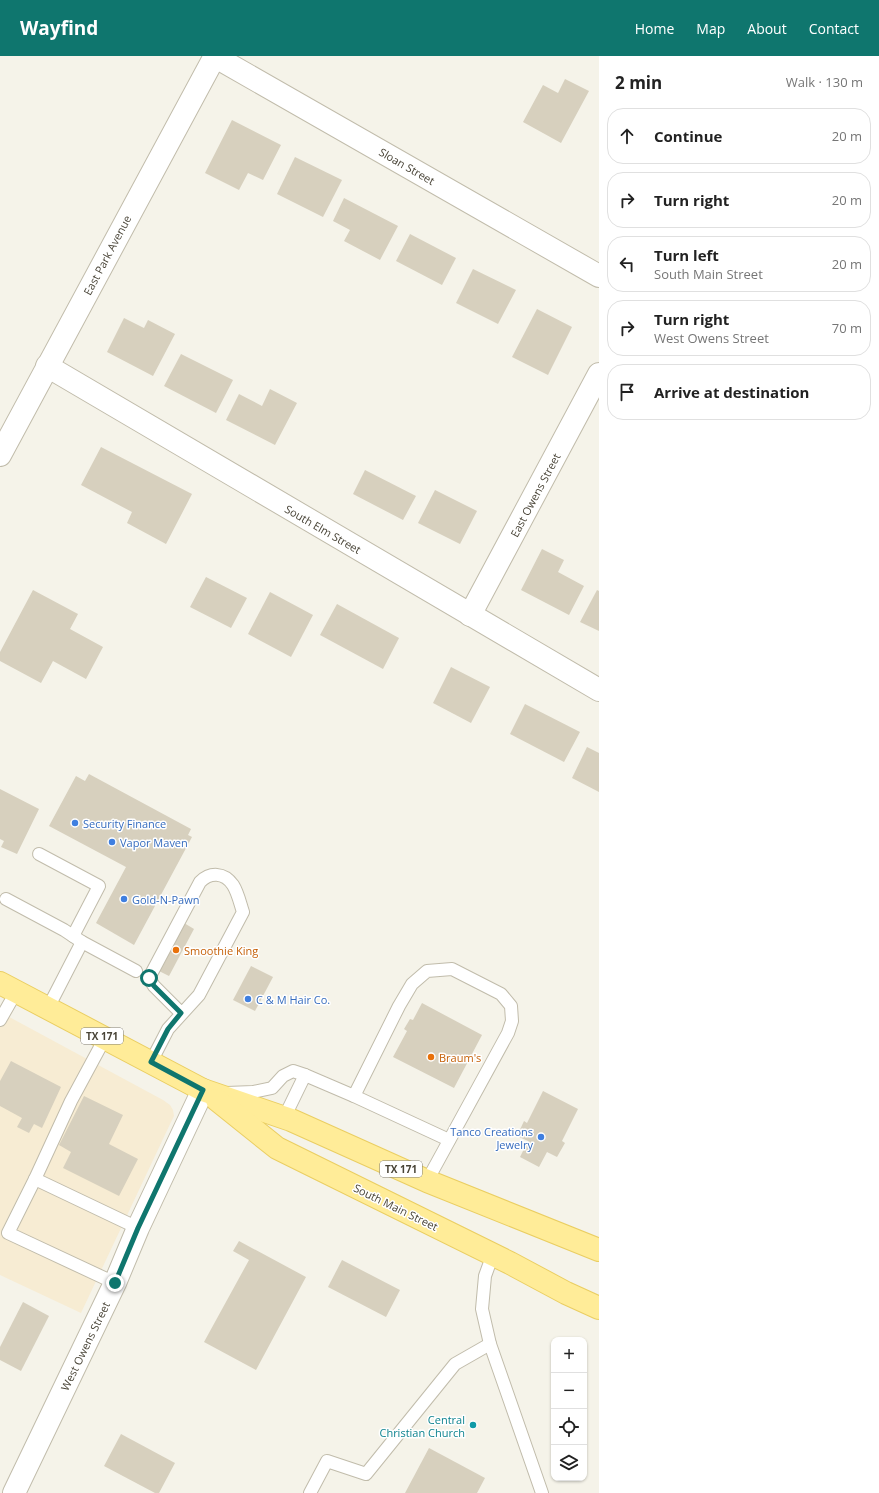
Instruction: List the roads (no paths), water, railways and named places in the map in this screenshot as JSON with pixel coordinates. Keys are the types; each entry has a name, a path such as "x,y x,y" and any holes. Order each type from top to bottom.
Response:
{"main road":[{"name":"South Main Street","path":"8,987 203,1090 284,1118 427,1181 599,1250"},
{"name":"South Main Street","path":"203,1090 277,1148 493,1254 566,1293 599,1308"}],"street":[{"name":"Sloan Street","path":"214,56 599,276"},
{"name":"East Park Avenue","path":"0,455 214,56"},
{"name":"South Elm Street","path":"47,366 599,690"},
{"name":"East Owens Street","path":"470,615 599,374"},
{"name":"West Owens Street","path":"14,1493 115,1283 138,1228 203,1090"}],"lane":[{"path":"39,854 99,886 48,1008"},
{"path":"151,1062 168,1029 199,994 243,912 232,884 222,876 214,874 206,876 200,882 149,978 154,986 181,1013"},
{"path":"6,899 136,971"},
{"path":"354,1096 399,1006 412,984 428,971 452,969 501,994 511,1006 512,1021 508,1033 427,1181"},
{"path":"0,1020 8,987"},
{"path":"105,1038 72,1101 8,1233 115,1283"},
{"path":"203,1090 227,1093 253,1092 272,1088 283,1076 293,1072 305,1075 354,1096 449,1140"},
{"path":"284,1118 305,1075"},
{"path":"35,1179 138,1228"},
{"path":"493,1254 485,1276 482,1309 490,1344 542,1493"},
{"path":"310,1493 327,1461 366,1474 456,1364 490,1344"}],"place":[{"name":"Security Finance","path":"75,823"},
{"name":"Vapor Maven","path":"112,842"},
{"name":"Gold-N-Pawn","path":"124,899"},
{"name":"Smoothie King","path":"176,950"},
{"name":"C & M Hair Co.","path":"248,999"},
{"name":"Braum's","path":"431,1057"},
{"name":"Tanco Creations Jewelry","path":"541,1137"},
{"name":"Central Christian Church","path":"473,1425"}]}
